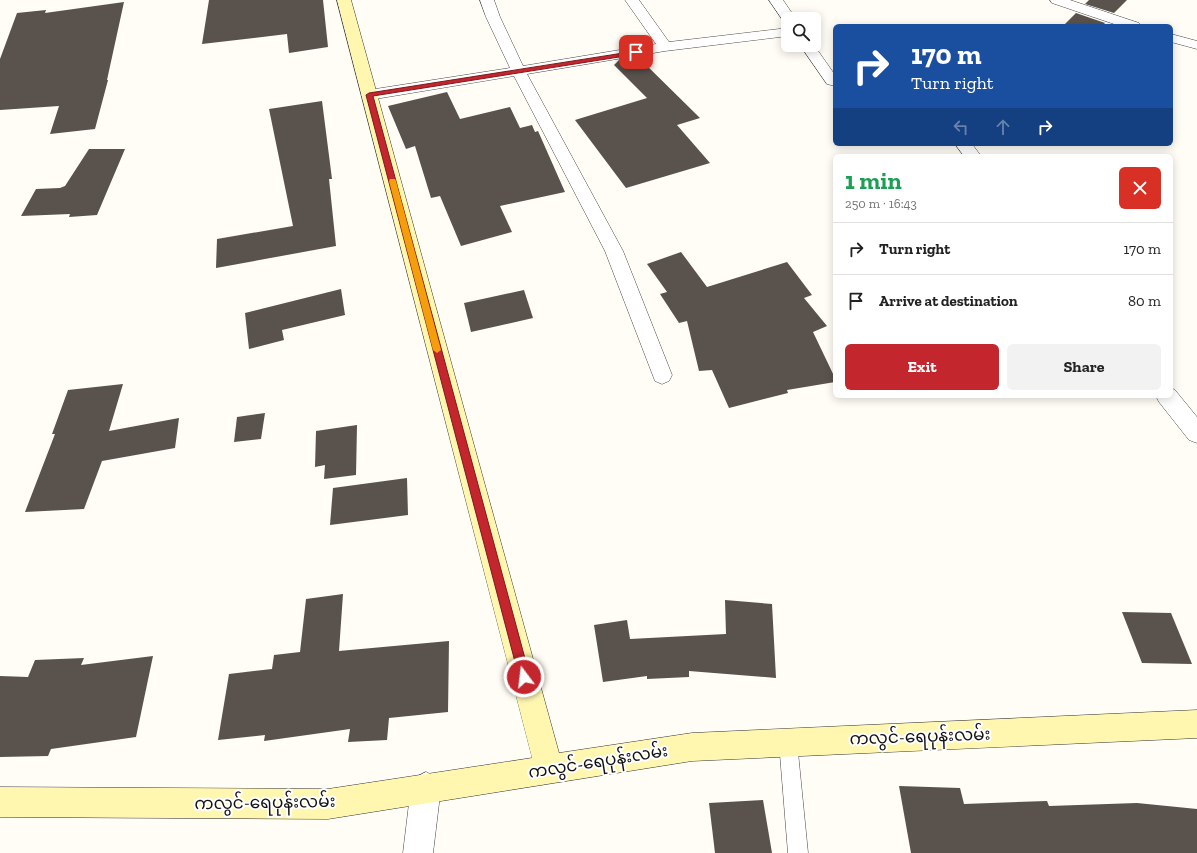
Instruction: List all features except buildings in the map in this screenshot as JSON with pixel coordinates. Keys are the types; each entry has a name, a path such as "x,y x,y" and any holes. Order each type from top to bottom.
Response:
{"street":[{"path":"344,0 549,769"},
{"path":"487,0 493,17 519,72 614,251 662,374"},
{"path":"632,0 665,47"},
{"path":"776,0 784,12"},
{"path":"1057,0 1128,24"},
{"path":"369,95 519,72 665,47 781,33"},
{"path":"1173,39 1197,45"},
{"path":"812,52 833,81"},
{"path":"965,146 971,154"},
{"path":"1169,398 1197,433"},
{"name":"ကလွင်-ရေပုန်းလမ်း","path":"0,802 328,804 426,787 692,746 1197,724"},
{"path":"418,853 426,787"}],"lane":[{"path":"788,742 798,853"}],"slow traffic":[{"path":"392,181 437,350"}],"route":[{"path":"524,677 369,95 636,52"}]}
